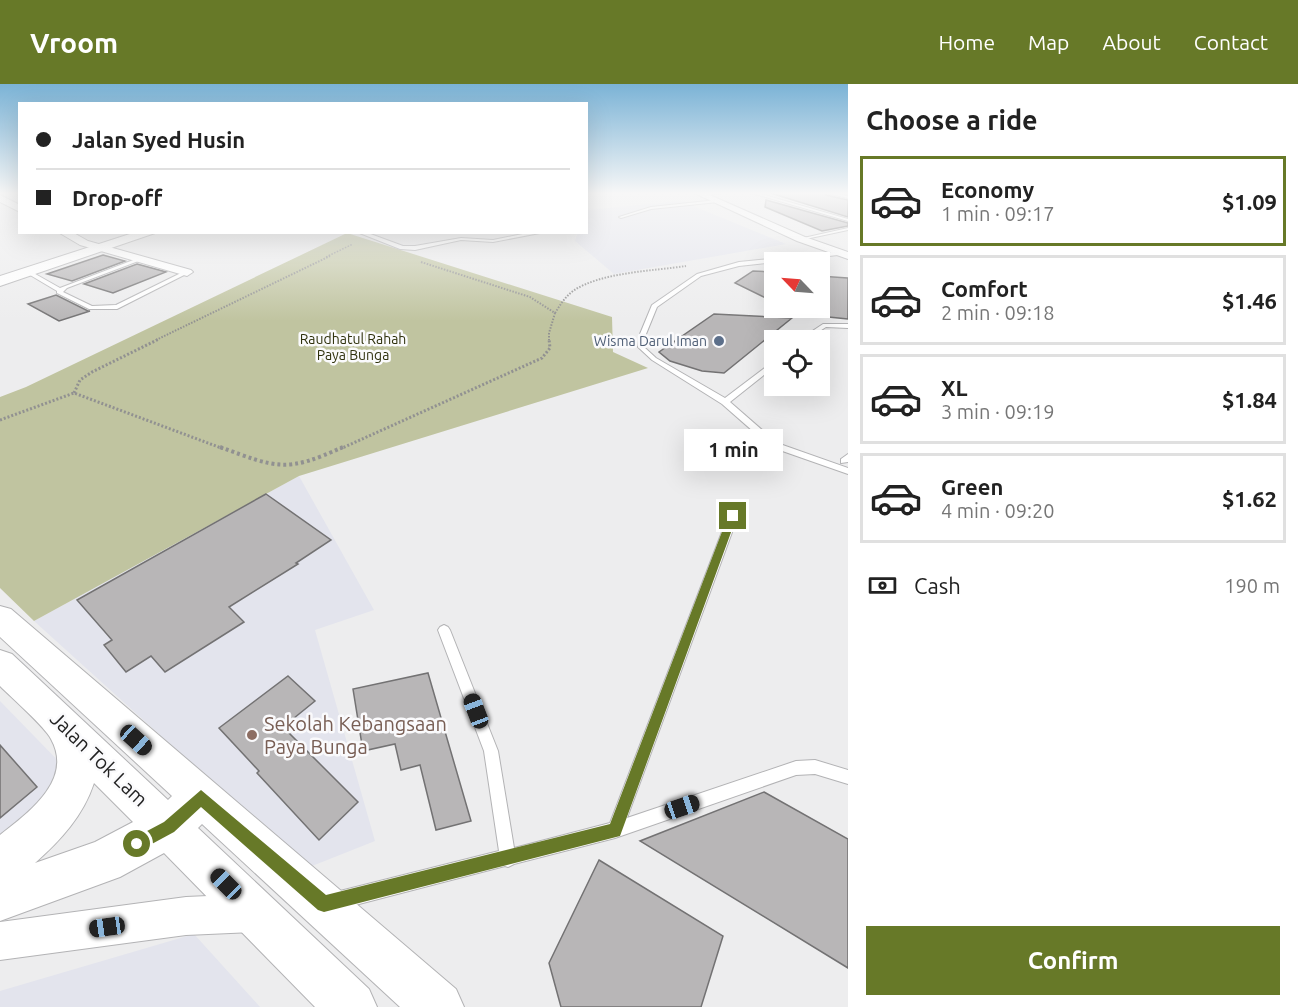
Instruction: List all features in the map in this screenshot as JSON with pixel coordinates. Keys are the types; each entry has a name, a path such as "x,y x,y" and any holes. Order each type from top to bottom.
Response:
{"street":[{"path":"69,235 84,243 138,260 188,272"},
{"path":"0,281 141,235"},
{"path":"794,235 844,253"},
{"name":"Jalan Tok Lam","path":"0,618 185,812 255,912 351,1007"},
{"name":"Jalan Tok Lam","path":"0,664 68,730 185,812 324,904 438,1007"},
{"path":"0,863 58,810 70,791 77,772 68,730"},
{"path":"0,898 104,861 185,812"},
{"path":"0,941 186,916 255,912"}],"lane":[{"path":"367,235 402,248 415,248 461,238 493,241 526,235"},
{"path":"801,238 816,235"},
{"path":"844,253 739,264 699,275 654,306 643,333 641,347 654,359 725,402 774,445 848,471"},
{"path":"60,290 138,260"},
{"path":"28,272 60,290 59,292 91,308 105,309 117,307 188,272"},
{"path":"817,330 825,325 848,326"},
{"path":"725,402 764,371"},
{"path":"615,830 733,516"},
{"path":"444,630 491,751 508,859"},
{"path":"324,904 615,830 796,768 815,767 848,777"}],"path":[{"path":"74,393 80,380 92,372 347,246 358,243"},
{"path":"0,420 74,393 268,465 292,465 312,461 542,358 550,348 549,333 555,313 545,305 530,297 420,262"}],"shaded area":[{"path":"577,235 764,235 786,244 614,274 575,241"},
{"name":"Sekolah Kebangsaan Paya Bunga","path":"299,476 374,610 315,630 375,841 307,868 34,621"},
{"path":"0,701 72,775 0,841"},
{"path":"194,934 260,1007 0,1007 0,991"}],"green space":[{"name":"Raudhatul Rahah Paya Bunga","path":"343,235 354,235 612,317 613,352 648,368 299,476 34,621 0,588 0,397 26,387"}],"building":[{"path":"103,255 125,261 72,281 47,274"},
{"path":"137,264 166,272 113,293 84,284"},
{"path":"753,271 764,272 764,297 735,283"},
{"path":"830,277 848,278 848,319 830,317"},
{"path":"56,295 90,311 59,321 28,304"},
{"name":"Wisma Darul Iman","path":"714,314 792,318 777,330 764,330 764,341 724,373 702,371 670,361 659,352"},
{"path":"266,494 331,540 296,563 298,564 229,607 244,622 165,672 151,656 126,672 104,645 112,640 77,600"},
{"path":"428,673 471,821 436,830 420,765 401,770 395,744 363,751 353,689"},
{"path":"288,676 315,701 283,727 358,802 319,840 219,728"},
{"path":"0,745 37,787 0,818"},
{"path":"764,792 848,839 848,968 640,841"},
{"path":"599,860 723,936 701,1007 561,1007 549,963"}],"place":[{"name":"Wisma Darul Iman","path":"719,341"},
{"name":"Sekolah Kebangsaan Paya Bunga","path":"252,735"}],"route":[{"path":"137,844 169,827 201,797 324,904 615,830 733,516"}]}
